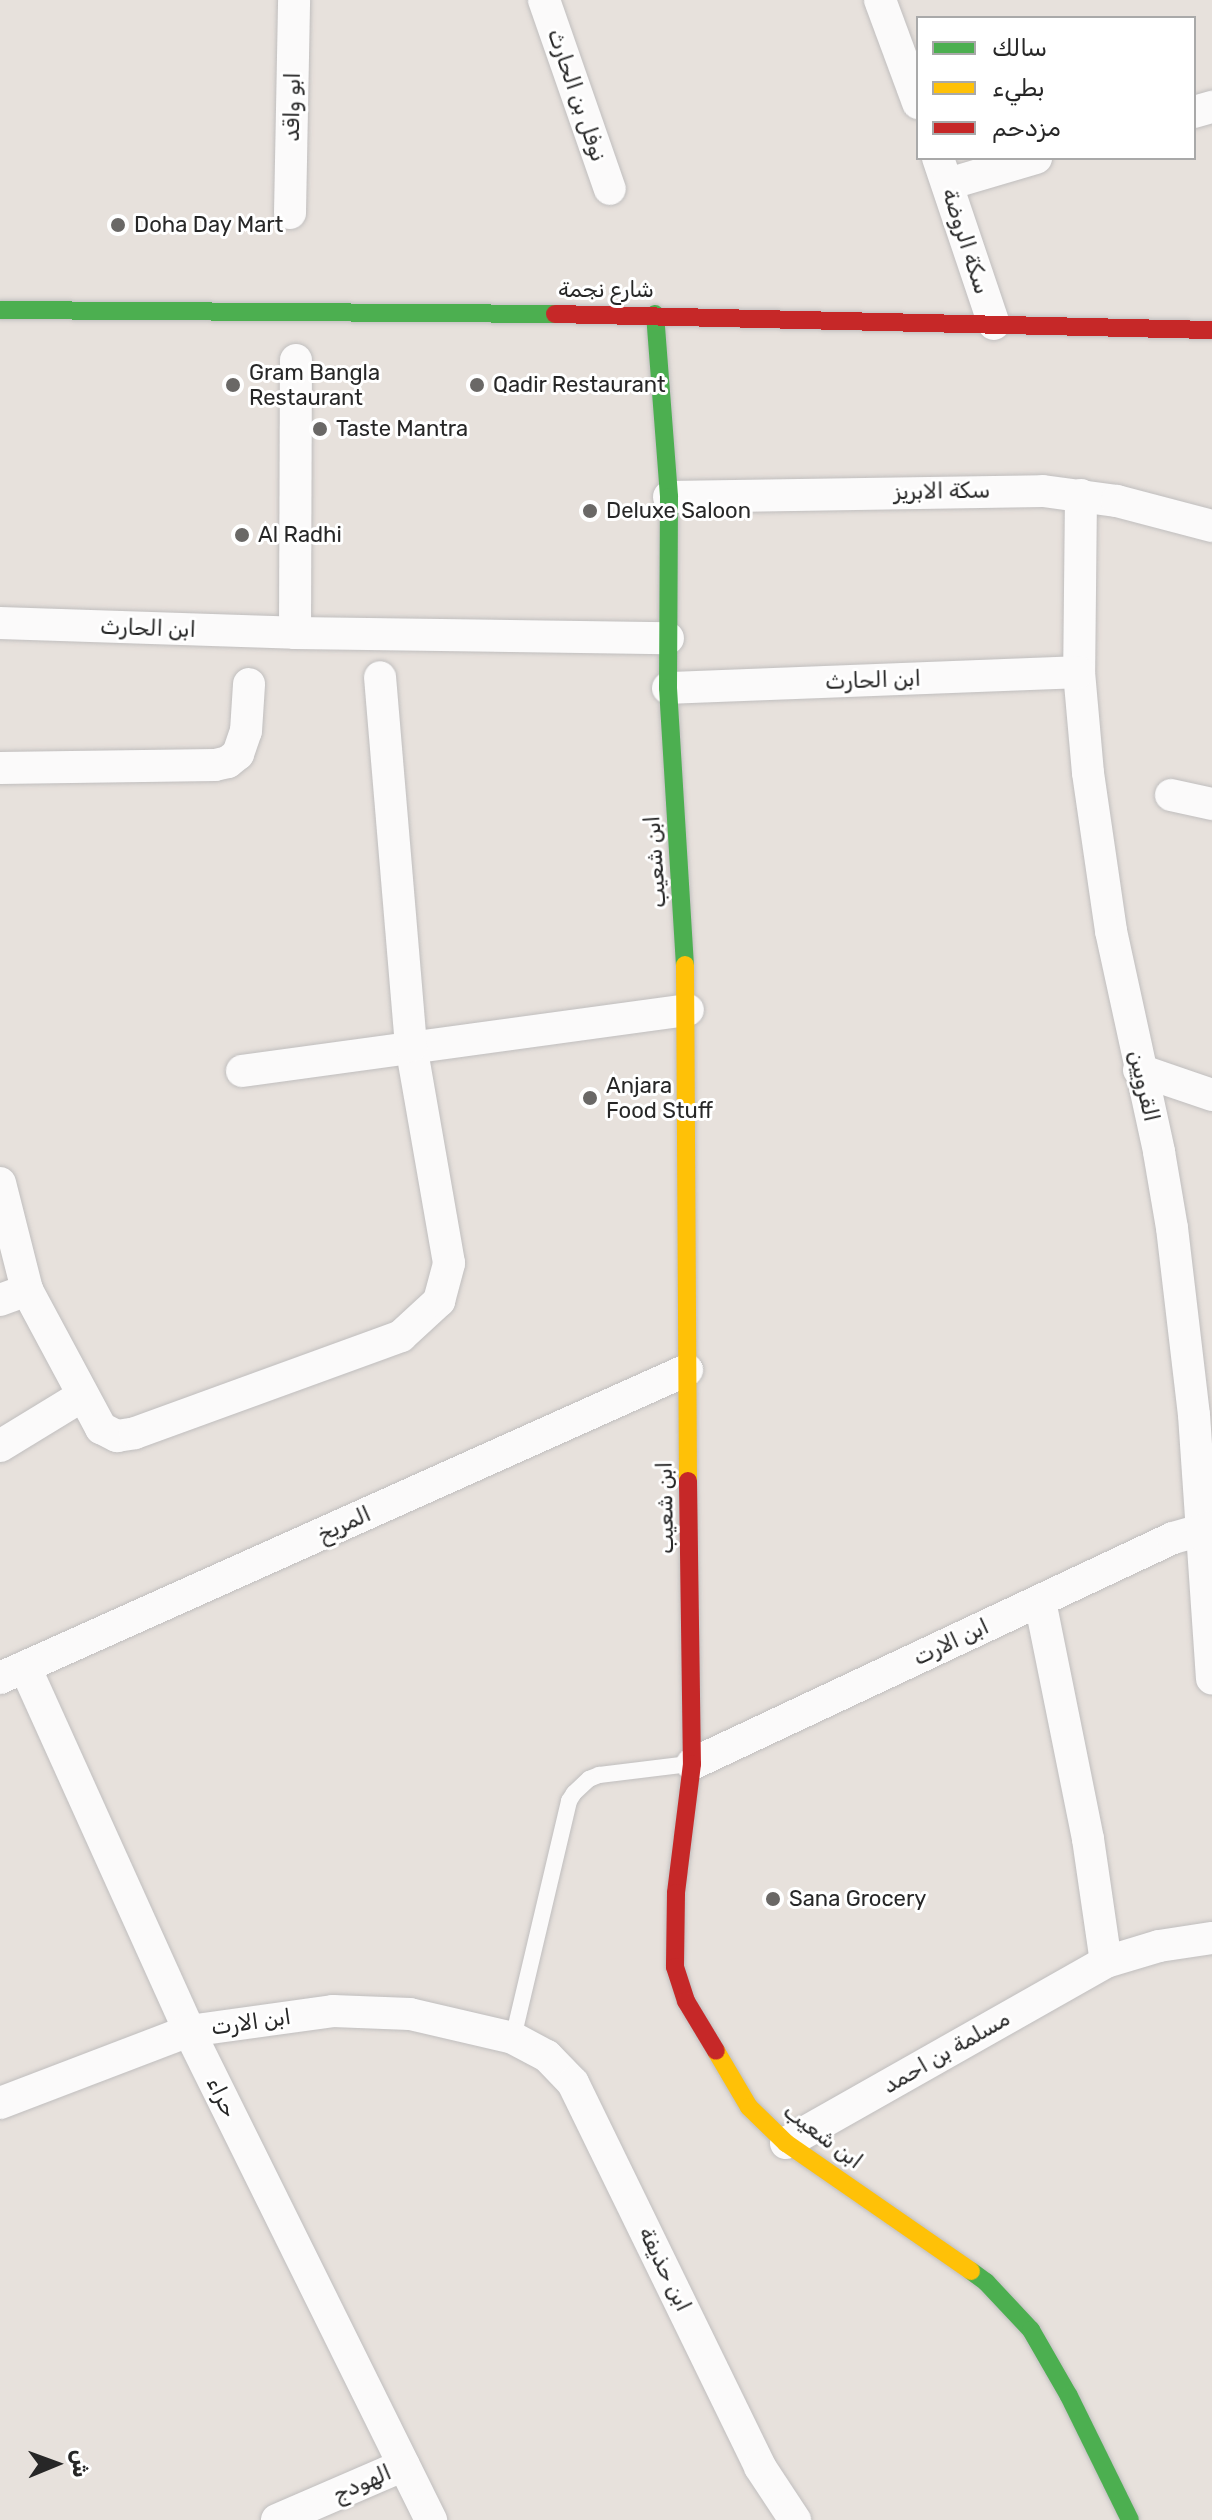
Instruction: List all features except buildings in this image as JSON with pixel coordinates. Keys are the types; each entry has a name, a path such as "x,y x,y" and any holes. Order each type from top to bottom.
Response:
{"street":[{"name":"ابو واقد","path":"290,213 294,0"},
{"name":"نوفل بن الحارث","path":"544,0 610,189"},
{"path":"880,0 916,98"},
{"path":"943,171 1022,160"},
{"name":"سكة الروضة","path":"943,171 994,324"},
{"name":"شارع نجمة","path":"0,310 294,315 655,314 1212,330"},
{"name":"ابن شعيب","path":"655,314 669,497 668,688 688,1010 687,1370 692,1764 676,1893 675,1967 686,2001 749,2107 786,2143 986,2282 1031,2330 1069,2396 1130,2520"},
{"path":"295,633 296,360"},
{"name":"سكة الابريز","path":"669,497 1006,489 1081,495 1212,526"},
{"name":"القرويين","path":"1081,495 1079,672 1102,873 1172,1228 1208,1528 1212,1678"},
{"name":"ابن الحارث","path":"0,623 295,633 668,638"},
{"name":"ابن الحارث","path":"668,688 1079,672"},
{"path":"0,1183 14,1295 101,1428 117,1436 135,1433 401,1336 439,1301 449,1263 411,1046 380,677"},
{"path":"0,768 215,765 228,762 238,754 246,731 249,684"},
{"path":"1171,795 1212,804"},
{"path":"242,1071 688,1010"},
{"path":"1139,1070 1212,1095"},
{"name":"المريخ","path":"12,1672 687,1370"},
{"path":"0,1446 82,1396"},
{"name":"ابن الارت","path":"692,1764 1173,1538 1208,1528"},
{"path":"1040,1601 1088,1839 1106,1962"},
{"name":"حراء","path":"12,1672 431,2520"},
{"name":"مسلمة بن احمد","path":"786,2143 1106,1962 1159,1946 1212,1938"},
{"name":"ابن الارت","path":"0,2103 189,2031 333,2011 410,2014 513,2038"},
{"name":"ابن حذيفة","path":"513,2038 547,2056 573,2083 760,2467 795,2520"},
{"name":"الهودج","path":"277,2520 404,2465"}],"lane":[{"path":"513,2038 574,1793 589,1779 599,1775 692,1764"}],"traffic: fast":[{"path":"0,310 555,314"},
{"path":"655,314 669,497 668,688 685,965"},
{"path":"971,2271 986,2282 1031,2330 1069,2396 1130,2520"}],"traffic: slow":[{"path":"685,965 688,1481"},
{"path":"716,2051 749,2107 786,2143 971,2271"}],"traffic: jam":[{"path":"555,314 1212,330"},
{"path":"688,1481 692,1764 676,1893 675,1967 686,2001 716,2051"}],"place":[{"name":"Doha Day Mart","path":"118,225"},
{"name":"Gram Bangla Restaurant","path":"233,385"},
{"name":"Qadir Restaurant","path":"477,385"},
{"name":"Taste Mantra","path":"320,429"},
{"name":"Deluxe Saloon","path":"590,511"},
{"name":"Al Radhi","path":"242,535"},
{"name":"Anjara Food Stuff","path":"590,1098"},
{"name":"Sana Grocery","path":"773,1899"}]}
